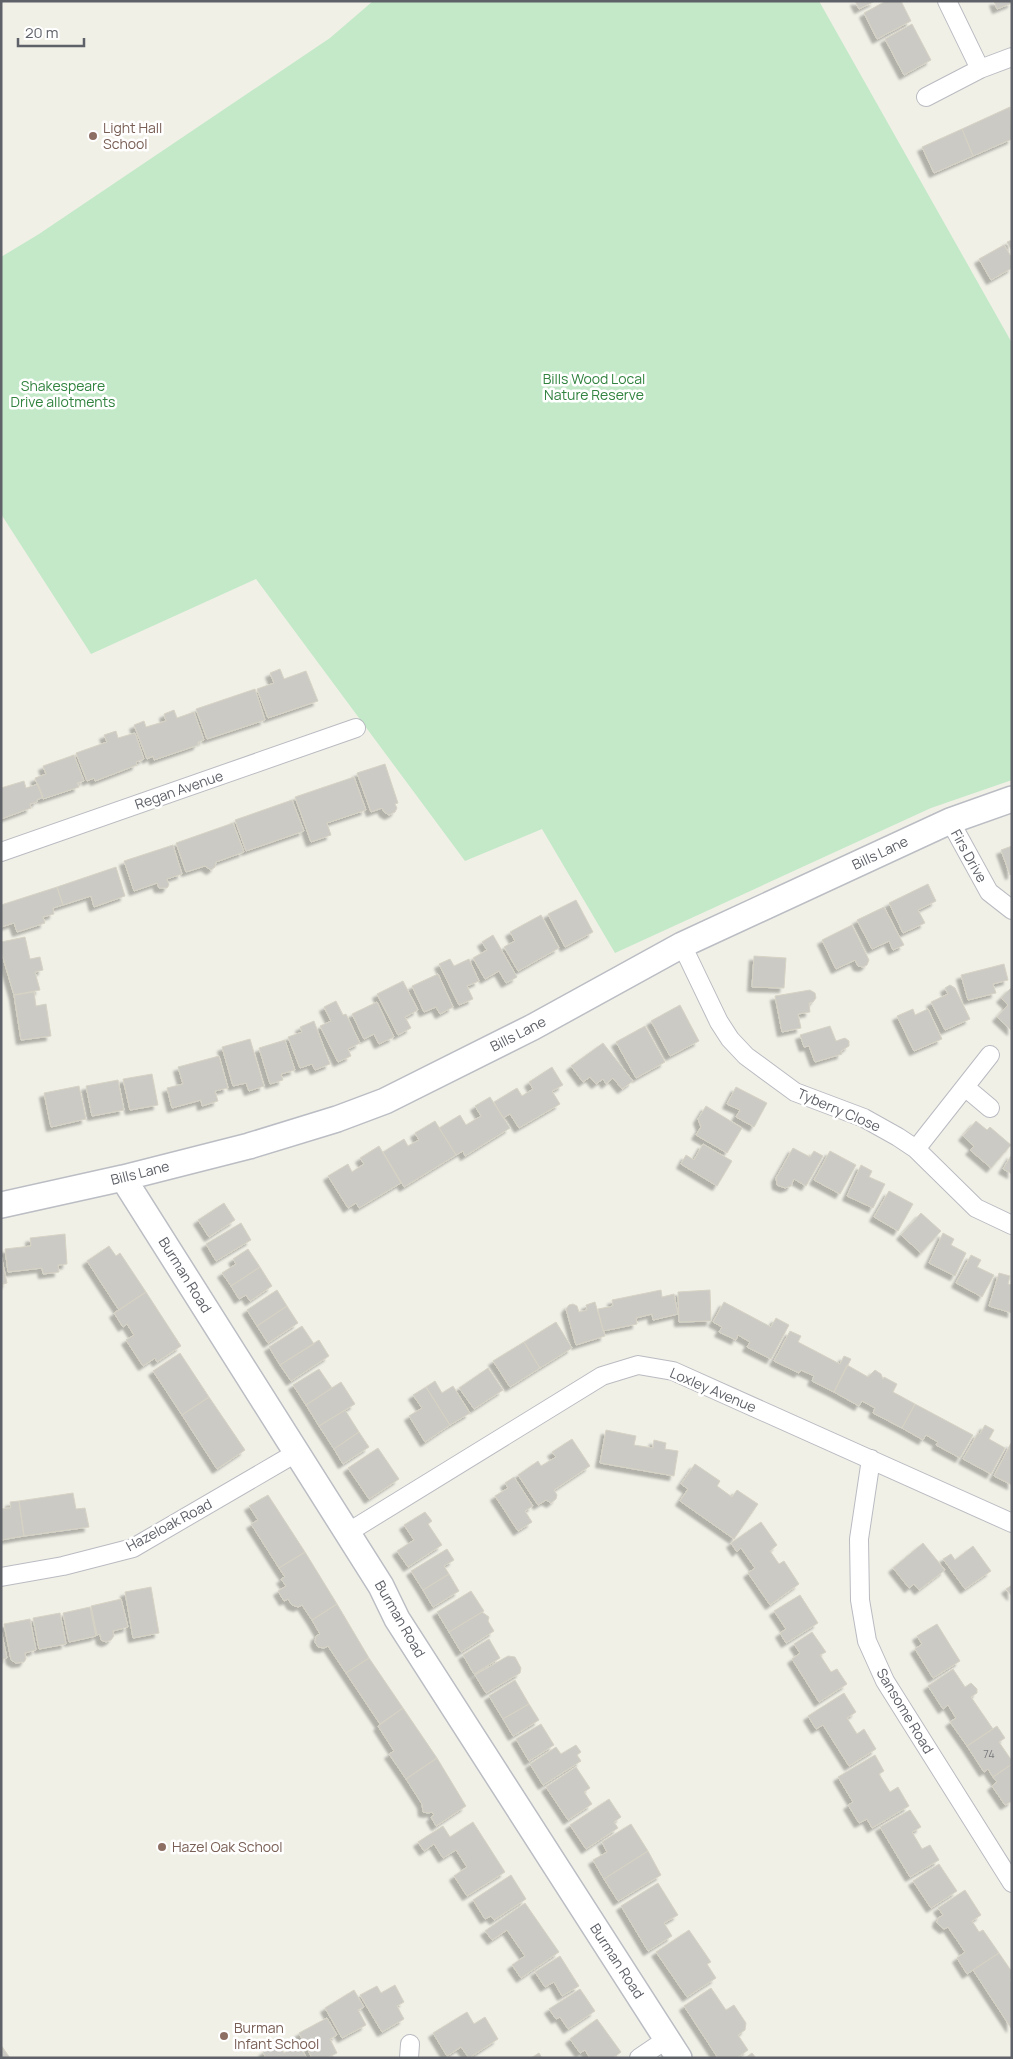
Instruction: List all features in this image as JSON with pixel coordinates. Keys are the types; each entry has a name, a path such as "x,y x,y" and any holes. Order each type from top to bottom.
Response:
{"street":[{"path":"947,1 980,69"},
{"path":"926,97 980,69 1012,57"},
{"name":"Regan Avenue","path":"1,852 356,728"},
{"name":"Bills Lane","path":"1,1205 123,1178 249,1146 337,1119 385,1101 533,1027 682,945 950,821 1012,800"},
{"name":"Firs Drive","path":"950,821 989,892 1012,910"},
{"name":"Tyberry Close","path":"682,945 719,1022 730,1039 746,1056 795,1092 864,1118 916,1148 976,1208 1012,1225"},
{"path":"916,1148 990,1055"},
{"path":"965,1087 990,1108"},
{"name":"Burman Road","path":"123,1178 381,1586 397,1619 673,2049"},
{"name":"Loxley Avenue","path":"347,1533 602,1376 638,1365 673,1371 1012,1523"},
{"name":"Hazeloak Road","path":"1,1577 63,1566 133,1548 296,1453"},
{"name":"Sansome Road","path":"871,1459 858,1539 860,1600 867,1641 885,1681 1012,1883"},
{"path":"639,2058 673,2049"}],"green space":[{"name":"Bills Wood Local Nature Reserve","path":"373,1 819,1 1012,343 1012,780 931,808 615,953 542,829 465,861 256,579 91,654 1,514 1,257 39,234 330,38"}],"building":[{"path":"855,1 875,1 859,9"},
{"path":"886,1 901,1 911,21 877,39 864,13"},
{"path":"994,1 1012,1 1012,3 997,9"},
{"path":"912,24 931,60 904,75 885,39"},
{"path":"1010,107 1012,139 973,156 962,129"},
{"path":"962,129 973,156 934,173 922,147"},
{"path":"1012,240 1012,251 1007,242"},
{"path":"1004,245 1012,258 1012,268 991,280 979,259"},
{"path":"280,669 284,679 306,671 318,701 268,718 257,689 274,683 270,673"},
{"path":"255,689 265,720 207,739 196,709"},
{"path":"174,710 177,718 194,712 204,740 198,742 198,745 154,760 153,756 147,759 134,725 144,721 146,727 166,721 164,714"},
{"path":"116,731 118,738 135,733 144,759 136,762 137,765 95,781 94,778 87,781 76,753 107,742 104,735"},
{"path":"74,755 84,781 77,783 79,787 43,799 35,778 46,774 43,766"},
{"path":"385,764 398,803 395,804 397,808 395,812 389,815 382,808 371,812 357,773"},
{"path":"354,777 366,810 327,823 331,835 311,842 295,797"},
{"path":"24,781 26,788 38,784 43,797 37,800 37,802 30,804 31,808 1,819 1,788"},
{"path":"292,800 304,831 246,851 235,820"},
{"path":"233,823 244,852 216,862 215,867 211,870 205,866 186,872 176,843"},
{"path":"173,845 182,874 167,879 169,885 167,888 159,888 157,883 134,891 124,861"},
{"path":"1012,846 1012,874 1010,875 1001,850"},
{"path":"116,867 125,896 94,907 91,896 63,905 57,887"},
{"path":"928,884 936,901 918,910 925,923 903,933 889,903"},
{"path":"57,887 63,905 53,908 54,914 43,917 45,923 17,932 14,923 1,927 1,905"},
{"path":"576,900 593,932 565,947 548,914"},
{"path":"884,907 904,945 893,950 889,941 872,949 857,920"},
{"path":"541,915 559,948 518,971 504,947 515,941 510,932"},
{"path":"852,925 869,960 867,965 863,967 858,966 855,960 836,969 822,940"},
{"path":"493,935 517,977 506,983 499,971 485,979 473,958 487,950 482,942"},
{"path":"25,937 30,959 40,957 43,970 35,972 40,990 14,995 1,951 1,942"},
{"path":"754,956 786,958 784,988 752,987"},
{"path":"450,959 454,966 469,959 479,981 467,986 473,999 459,1005 439,964"},
{"path":"1004,964 1008,980 993,984 996,993 968,1000 961,975"},
{"path":"438,974 453,1007 440,1014 436,1007 424,1012 412,986"},
{"path":"403,981 418,1010 405,1017 411,1028 398,1035 377,994"},
{"path":"950,985 955,988 970,1019 945,1030 931,1002 948,994 945,988"},
{"path":"1012,987 1012,1031 997,1017 1008,1005 1001,998"},
{"path":"810,990 815,993 816,998 813,1002 809,1003 810,1012 798,1014 801,1028 782,1032 775,996"},
{"path":"34,992 36,1006 46,1004 51,1036 21,1040 14,995"},
{"path":"336,1001 343,1015 346,1014 360,1043 348,1049 351,1056 338,1062 320,1026 331,1021 324,1007"},
{"path":"377,1002 394,1037 379,1044 374,1034 364,1039 352,1014"},
{"path":"680,1005 699,1041 670,1056 651,1021"},
{"path":"913,1009 915,1015 928,1009 942,1039 914,1051 897,1016"},
{"path":"314,1021 330,1064 315,1070 312,1064 300,1068 288,1037 302,1032 300,1027"},
{"path":"645,1026 665,1062 636,1078 616,1042"},
{"path":"830,1026 836,1041 845,1038 849,1041 849,1046 841,1051 842,1054 815,1062 809,1046 804,1047 800,1035"},
{"path":"250,1039 264,1086 249,1091 246,1083 233,1086 222,1047"},
{"path":"285,1040 295,1070 281,1074 283,1080 270,1084 259,1048"},
{"path":"603,1043 633,1081 622,1089 613,1078 606,1084 603,1079 596,1084 590,1077 583,1082 571,1066"},
{"path":"219,1056 228,1088 215,1091 218,1101 202,1106 201,1100 172,1108 167,1088 183,1084 178,1067"},
{"path":"552,1067 563,1085 552,1091 560,1104 519,1128 510,1114 503,1118 494,1102 517,1088 522,1096 533,1089 529,1082"},
{"path":"152,1074 158,1105 130,1110 123,1079"},
{"path":"118,1080 124,1110 92,1116 86,1086"},
{"path":"79,1086 86,1119 51,1127 44,1093"},
{"path":"736,1087 767,1103 754,1127 736,1117 740,1110 727,1104"},
{"path":"490,1097 510,1128 465,1156 463,1151 456,1155 439,1128 460,1115 466,1125 481,1116 475,1106"},
{"path":"706,1106 742,1128 727,1153 696,1135 701,1127 698,1119"},
{"path":"435,1121 456,1155 404,1187 383,1152 404,1139 408,1146 419,1140 415,1133"},
{"path":"976,1121 987,1130 990,1127 1011,1145 991,1168 970,1150 974,1146 963,1136"},
{"path":"703,1144 732,1161 717,1186 681,1164 686,1155 694,1160"},
{"path":"379,1146 401,1183 359,1208 356,1203 348,1208 328,1176 348,1164 352,1172 364,1164 360,1158"},
{"path":"793,1148 810,1157 814,1151 823,1156 806,1186 794,1179 791,1186 785,1188 777,1185 776,1178"},
{"path":"830,1151 856,1165 840,1194 814,1180"},
{"path":"1012,1154 1012,1174 1003,1169"},
{"path":"861,1165 872,1171 869,1177 885,1184 873,1208 847,1196"},
{"path":"889,1191 913,1204 898,1231 874,1217"},
{"path":"224,1203 235,1220 209,1237 198,1220"},
{"path":"921,1213 941,1231 921,1253 901,1235"},
{"path":"241,1223 251,1240 216,1261 206,1244"},
{"path":"943,1233 954,1239 951,1245 966,1253 955,1276 929,1263"},
{"path":"65,1234 67,1264 58,1265 59,1272 43,1274 42,1268 8,1272 5,1249 31,1246 30,1238"},
{"path":"109,1246 116,1256 120,1253 146,1292 119,1310 87,1261"},
{"path":"248,1249 260,1267 231,1286 222,1273 236,1264 233,1259"},
{"path":"1,1255 7,1283 1,1285"},
{"path":"971,1255 981,1260 977,1267 994,1275 982,1297 956,1283"},
{"path":"260,1267 272,1286 250,1301 246,1295 239,1299 231,1286"},
{"path":"999,1273 1010,1276 1008,1284 1012,1285 1012,1313 989,1306"},
{"path":"277,1290 287,1306 257,1326 247,1310"},
{"path":"661,1290 662,1297 674,1294 678,1314 653,1320 652,1314 636,1318 637,1324 603,1331 598,1309 613,1306 612,1300"},
{"path":"710,1290 711,1321 679,1322 678,1292"},
{"path":"146,1292 181,1346 157,1362 155,1358 143,1366 126,1340 134,1335 127,1324 123,1327 114,1313"},
{"path":"595,1302 605,1336 576,1345 566,1309 569,1305 573,1304 577,1306 579,1312 587,1310 586,1305"},
{"path":"724,1302 771,1327 776,1318 789,1325 771,1359 747,1347 750,1342 738,1335 736,1340 719,1332 722,1327 713,1322"},
{"path":"287,1306 298,1323 268,1343 257,1326"},
{"path":"556,1322 572,1348 540,1368 524,1342"},
{"path":"302,1326 314,1344 280,1365 269,1347"},
{"path":"790,1331 801,1336 798,1342 840,1364 844,1356 851,1359 834,1392 812,1381 814,1376 801,1370 799,1373 774,1361"},
{"path":"319,1340 329,1356 291,1381 280,1365"},
{"path":"524,1342 540,1368 510,1387 493,1361"},
{"path":"180,1353 209,1397 182,1415 153,1371"},
{"path":"847,1365 868,1377 875,1370 881,1374 883,1379 884,1377 897,1384 893,1392 915,1404 902,1428 873,1413 875,1408 862,1401 859,1406 834,1392"},
{"path":"488,1368 503,1390 474,1409 459,1388"},
{"path":"319,1369 332,1388 306,1405 293,1385"},
{"path":"435,1381 442,1393 453,1386 470,1413 450,1425 426,1387"},
{"path":"341,1382 355,1404 319,1426 306,1405"},
{"path":"426,1387 450,1425 425,1442 409,1416 422,1408 413,1395"},
{"path":"209,1397 245,1450 217,1469 182,1415"},
{"path":"915,1404 973,1435 960,1458 936,1445 938,1442 926,1435 923,1440 902,1428"},
{"path":"345,1410 359,1432 334,1449 319,1426"},
{"path":"985,1425 994,1430 989,1439 1005,1448 991,1474 963,1459 978,1433 980,1434"},
{"path":"606,1430 636,1436 634,1445 653,1448 654,1440 666,1443 665,1449 678,1451 674,1476 600,1463"},
{"path":"359,1432 369,1447 343,1464 334,1449"},
{"path":"572,1439 590,1466 554,1490 557,1495 556,1499 551,1503 546,1500 538,1505 518,1475 538,1461 541,1466 556,1457 552,1452"},
{"path":"1012,1444 1012,1485 994,1476"},
{"path":"378,1448 399,1479 369,1499 348,1468"},
{"path":"695,1464 720,1481 717,1486 732,1497 737,1490 758,1504 734,1539 680,1501 688,1489 681,1484"},
{"path":"514,1477 533,1506 525,1511 532,1522 518,1531 495,1496 508,1488 505,1483"},
{"path":"73,1493 76,1509 85,1508 89,1527 24,1536 19,1501"},
{"path":"268,1495 305,1552 279,1568 251,1524 258,1520 249,1506"},
{"path":"19,1501 24,1536 1,1540 1,1509 11,1508 10,1502"},
{"path":"425,1512 432,1521 428,1524 442,1545 408,1567 397,1551 414,1540 404,1525"},
{"path":"761,1522 777,1545 770,1551 779,1564 784,1561 799,1584 770,1605 748,1573 755,1568 741,1548 737,1552 731,1543"},
{"path":"923,1543 945,1570 919,1590 914,1584 909,1588 893,1568"},
{"path":"973,1546 991,1571 965,1589 943,1559 951,1554 955,1560"},
{"path":"447,1549 454,1560 444,1566 449,1574 423,1590 411,1571"},
{"path":"305,1552 337,1604 312,1620 302,1605 298,1607 292,1605 288,1599 284,1601 278,1591 286,1586 281,1579 285,1577 279,1568"},
{"path":"449,1574 459,1591 433,1607 423,1590"},
{"path":"1012,1585 1012,1596 1006,1589"},
{"path":"151,1587 159,1633 133,1638 125,1592"},
{"path":"471,1591 484,1611 449,1632 437,1612"},
{"path":"800,1595 818,1623 786,1643 780,1633 786,1629 774,1611"},
{"path":"121,1599 128,1627 113,1631 114,1636 111,1640 106,1642 101,1640 100,1634 97,1635 91,1606"},
{"path":"337,1604 369,1658 346,1673 328,1646 324,1648 318,1647 315,1642 316,1636 320,1634 312,1620"},
{"path":"90,1607 96,1636 69,1642 63,1613"},
{"path":"482,1612 489,1617 488,1621 494,1631 461,1652 449,1632"},
{"path":"60,1613 66,1644 39,1649 33,1618"},
{"path":"30,1619 36,1650 25,1653 26,1659 24,1662 16,1663 11,1660 4,1624"},
{"path":"937,1624 960,1661 933,1678 915,1649 922,1644 917,1636"},
{"path":"1,1630 7,1658 1,1660"},
{"path":"812,1632 826,1652 820,1655 831,1672 837,1669 847,1684 819,1702 792,1659 800,1653 794,1644"},
{"path":"489,1639 500,1658 474,1674 463,1655"},
{"path":"508,1656 515,1657 521,1668 520,1673 486,1693 475,1675"},
{"path":"369,1658 403,1708 380,1724 346,1673"},
{"path":"953,1669 965,1687 971,1683 977,1689 977,1693 971,1697 993,1729 967,1746 950,1722 956,1718 948,1705 943,1709 928,1686"},
{"path":"515,1680 529,1704 503,1719 489,1696"},
{"path":"844,1693 856,1712 847,1718 857,1734 864,1729 876,1749 849,1766 823,1725 816,1729 808,1716"},
{"path":"529,1704 539,1720 513,1736 503,1719"},
{"path":"403,1708 437,1758 406,1779 389,1754 394,1751 378,1726"},
{"path":"541,1724 554,1745 529,1761 516,1739"},
{"path":"997,1726 1005,1738 999,1742 1012,1761 1012,1764 993,1777 988,1769 984,1772 967,1746"},
{"path":"576,1745 581,1752 577,1755 581,1761 543,1785 530,1764 556,1747 561,1754"},
{"path":"875,1755 884,1771 879,1774 890,1792 898,1787 909,1806 872,1828 867,1819 859,1823 848,1805 853,1802 838,1777"},
{"path":"437,1758 466,1806 436,1826 431,1817 434,1815 432,1812 423,1812 422,1804 406,1779"},
{"path":"1012,1764 1012,1801 1005,1805 992,1786 997,1782 993,1777"},
{"path":"576,1767 590,1788 584,1792 592,1804 568,1820 546,1787"},
{"path":"609,1799 621,1817 614,1822 618,1828 586,1849 570,1825"},
{"path":"910,1810 921,1827 912,1832 922,1849 930,1845 939,1860 910,1877 880,1827"},
{"path":"473,1822 505,1872 467,1896 454,1876 467,1867 456,1850 443,1858 434,1844 424,1851 418,1842 443,1826 450,1837"},
{"path":"631,1824 648,1851 604,1879 593,1860 607,1852 602,1842"},
{"path":"648,1851 661,1875 618,1901 604,1879"},
{"path":"939,1864 957,1891 931,1908 913,1881"},
{"path":"511,1875 526,1899 494,1920 491,1916 485,1919 473,1900"},
{"path":"658,1883 678,1915 664,1923 672,1936 648,1951 621,1906"},
{"path":"965,1890 981,1915 972,1921 979,1932 983,1930 999,1953 967,1974 957,1958 965,1952 948,1927 944,1929 937,1923 938,1918 943,1915 938,1908"},
{"path":"525,1903 559,1952 521,1978 512,1965 525,1956 507,1930 492,1940 485,1931"},
{"path":"689,1930 711,1962 707,1964 716,1978 687,1997 656,1952"},
{"path":"999,1953 1012,1972 1012,1979 1010,1980 1012,1983 1011,2028 973,1970"},
{"path":"560,1956 579,1986 562,1996 554,1982 545,1987 535,1972"},
{"path":"395,1985 404,2002 397,2006 404,2019 382,2032 360,1995 377,1986 381,1993"},
{"path":"711,1988 726,2010 734,2005 746,2023 745,2030 738,2035 748,2050 737,2058 718,2058 684,2006"},
{"path":"580,1989 595,2011 568,2029 560,2017 556,2019 549,2009"},
{"path":"354,1990 364,2007 358,2010 366,2025 342,2038 325,2008"},
{"path":"467,2012 474,2024 485,2017 498,2039 469,2058 461,2047 447,2056 433,2033"},
{"path":"327,2018 337,2035 330,2039 337,2053 327,2058 312,2058 299,2033"},
{"path":"597,2019 621,2052 613,2058 590,2058 585,2050 580,2053 570,2039"},
{"path":"278,2043 284,2053 299,2045 307,2058 266,2058 263,2052"},
{"path":"1,2045 10,2058 1,2058"},
{"path":"539,2053 542,2058 531,2058"},
{"path":"752,2053 756,2058 745,2058"}],"place":[{"name":"Light Hall School","path":"93,136"},
{"name":"Hazel Oak School","path":"162,1847"},
{"name":"Burman Infant School","path":"224,2036"}],"park label":[{"name":"Shakespeare Drive allotments","path":"63,394"}]}
